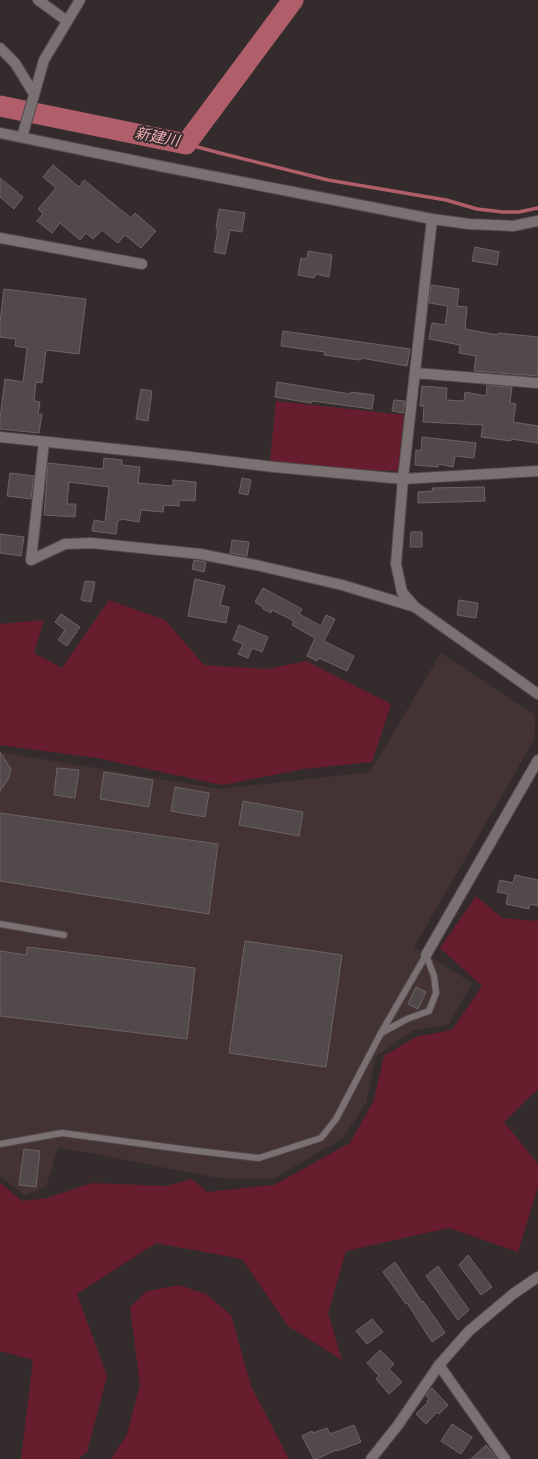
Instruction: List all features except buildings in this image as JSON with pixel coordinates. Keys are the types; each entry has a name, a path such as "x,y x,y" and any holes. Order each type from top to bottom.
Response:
{"street":[{"path":"38,0 67,21"},
{"path":"22,137 44,60 80,0"},
{"path":"0,48 16,63 34,94"},
{"path":"0,133 164,168 432,219 469,224 513,226 538,221"},
{"path":"432,219 396,564 402,592 415,607 538,694"},
{"path":"0,238 142,264"},
{"path":"416,373 538,383"},
{"path":"0,437 274,467 404,478 538,471"},
{"path":"44,442 31,560 65,544 91,543 200,554 342,585 415,607"},
{"path":"426,955 538,760"},
{"path":"371,1459 398,1425 439,1365 468,1331 513,1294 538,1277"},
{"path":"439,1365 505,1459"}],"lane":[{"path":"0,924 64,935"},
{"path":"381,1033 406,1019 429,1011 436,993 434,976 426,955"},
{"path":"0,1144 62,1133 259,1158 321,1138 336,1119 381,1033 426,955"}],"shaded area":[{"path":"276,401 404,415 398,471 364,470 270,461"},
{"path":"109,600 165,620 204,665 267,669 306,661 391,704 372,762 304,769 222,785 97,758 0,745 0,624 44,620 34,653 62,668"},
{"path":"441,653 535,715 534,740 414,947 472,983 449,1024 414,1030 376,1056 366,1103 343,1138 273,1179 218,1178 58,1147 46,1187 25,1195 0,1176 0,752 221,789 370,772"},
{"path":"476,896 502,918 538,920 538,1089 504,1122 538,1164 538,1187 518,1252 449,1228 346,1251 328,1313 342,1360 288,1326 242,1259 156,1243 77,1294 107,1376 87,1452 78,1459 21,1459 33,1360 0,1351 0,1183 22,1201 47,1198 92,1183 167,1186 192,1179 207,1192 274,1185 350,1143 374,1100 384,1056 416,1037 452,1030 482,986 440,948"},
{"path":"179,1285 206,1294 231,1315 251,1386 289,1459 111,1459 127,1434 140,1385 130,1307 147,1291"}],"waterway":[{"name":"新建川","path":"0,106 186,144 293,0"},
{"path":"186,144 328,180 446,200 477,209 519,212 538,208"}]}
